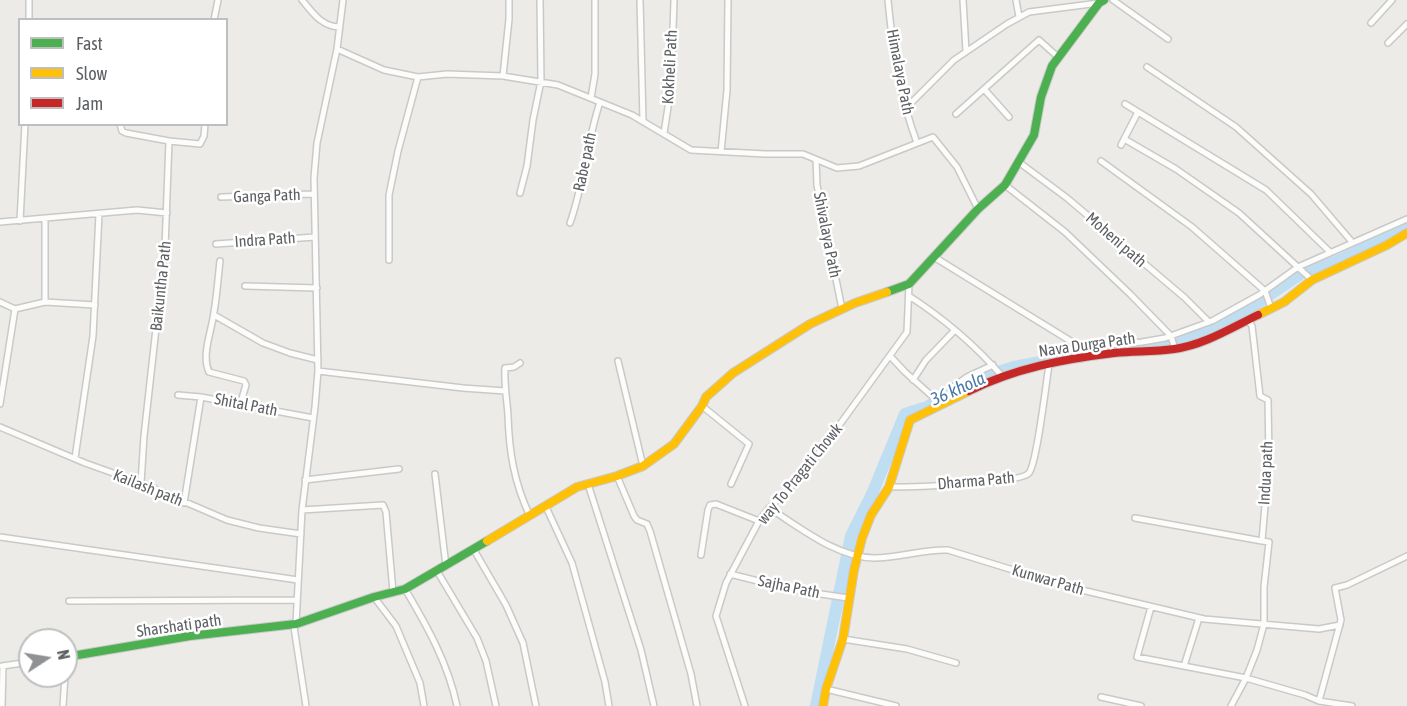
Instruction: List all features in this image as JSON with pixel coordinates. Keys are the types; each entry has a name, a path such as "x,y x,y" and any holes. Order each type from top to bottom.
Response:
{"street":[{"path":"29,0 29,18"},
{"path":"214,18 218,0"},
{"path":"302,0 319,20 329,26 339,27"},
{"path":"306,706 294,627 302,510 318,371 314,194 317,143 337,49 343,0"},
{"path":"503,76 509,0"},
{"path":"520,193 527,166 541,81 540,0"},
{"path":"591,98 595,75 595,0"},
{"path":"640,0 642,121"},
{"name":"Kokheli Path","path":"664,133 671,88 674,0"},
{"path":"721,152 727,90 728,0"},
{"name":"Himalaya Path","path":"888,0 894,62 904,110 917,143"},
{"path":"963,0 966,51"},
{"path":"1016,0 1019,17"},
{"path":"1043,0 1044,10"},
{"path":"1113,0 1168,39"},
{"path":"1371,23 1392,0"},
{"path":"904,110 923,89 966,51 1019,17 1029,12 1100,1"},
{"path":"909,284 978,208 1005,185 1020,163 1034,135 1041,97 1052,66 1100,1"},
{"path":"1388,43 1407,24"},
{"path":"956,114 1039,40 1059,58"},
{"path":"337,49 384,70 418,77 447,74 503,76 558,85 642,121 691,150 804,154 837,168 859,166 933,137 957,167 978,208"},
{"path":"1147,67 1236,127 1311,194 1352,242"},
{"path":"389,260 389,195 418,77"},
{"path":"984,89 1009,117"},
{"name":"Rabe path","path":"570,223 600,102"},
{"path":"1125,104 1266,190 1330,252"},
{"path":"1121,145 1126,140 1138,112"},
{"path":"20,221 26,126"},
{"path":"121,126 122,131 126,133 200,144 204,136 204,126"},
{"path":"1126,140 1176,169 1239,213 1312,280"},
{"name":"Baikuntha Path","path":"141,483 165,248 169,141"},
{"name":"Shivalaya Path","path":"816,159 817,185 842,309"},
{"path":"1101,160 1192,227 1265,291 1271,308"},
{"name":"Moheni path","path":"1020,163 1067,198 1185,298 1209,322"},
{"path":"1005,185 1065,232 1171,336 1175,349"},
{"name":"Ganga Path","path":"220,197 314,194"},
{"path":"0,222 137,210 167,213"},
{"path":"75,458 93,336 99,214"},
{"path":"45,219 45,302"},
{"path":"934,257 1080,348 1143,342 1171,336 1209,322 1233,311 1298,267 1407,219"},
{"name":"Nava Durga Path","path":"823,706 826,689 843,639 848,598 862,538 871,515 889,488 910,420 989,381 1034,366 1115,353 1175,349 1210,338 1284,302 1312,280 1387,245 1407,233"},
{"name":"Indra Path","path":"216,244 315,237"},
{"path":"220,261 207,353 207,369 209,372 244,381 246,385 240,405"},
{"name":"Sharshati path","path":"78,655 190,636 264,630 296,624 374,597 405,589 577,487 617,476 643,465 674,444 706,397 732,373 810,324 842,309 909,284"},
{"name":"way To Pragati Chowk","path":"745,706 716,616 730,574 759,521 803,475 907,332 909,284"},
{"path":"245,286 317,288"},
{"path":"909,296 934,312 955,330 1002,376"},
{"path":"0,302 15,309 45,302 95,305"},
{"path":"0,404 15,309"},
{"path":"214,315 263,343 318,360"},
{"name":"Indua path","path":"1248,320 1252,326 1260,396 1268,400 1269,458 1262,541 1269,542 1264,587 1264,624"},
{"path":"914,380 927,360 955,330"},
{"path":"1080,348 1081,359"},
{"path":"890,356 942,405"},
{"path":"618,361 643,465"},
{"path":"520,363 514,367 505,368 505,391 511,460 515,478 530,516"},
{"path":"954,386 993,365"},
{"name":"Dharma Path","path":"889,488 1021,478 1029,473 1037,441 1049,365"},
{"path":"318,371 505,391"},
{"name":"Shital Path","path":"178,395 201,397 313,418"},
{"path":"184,503 201,397"},
{"path":"702,406 749,444 731,484"},
{"name":"Kailash path","path":"0,427 227,520 259,528 301,534"},
{"path":"305,480 399,469"},
{"path":"435,474 446,566"},
{"path":"617,476 634,516 646,524 650,531 698,706"},
{"path":"588,484 641,650 654,706"},
{"path":"701,555 708,510 711,505 716,504 759,521"},
{"path":"302,510 383,505 386,512 393,592"},
{"path":"546,507 572,563 605,682 609,706"},
{"name":"Kunwar Path","path":"769,508 833,547 852,555 871,558 908,556 931,550 948,550 1065,586 1199,618 1319,629 1340,625"},
{"path":"1135,518 1262,541"},
{"path":"0,537 298,580"},
{"path":"474,550 506,605 523,643 536,706"},
{"path":"1319,701 1341,620 1335,588 1347,585 1407,556"},
{"path":"437,571 477,638 486,660 496,706"},
{"name":"Sajha Path","path":"730,574 794,590 848,598"},
{"path":"405,589 439,651 452,684 457,706"},
{"path":"374,597 396,626 420,683 424,706"},
{"path":"69,601 296,600"},
{"path":"1150,607 1137,657 1246,678 1319,701 1352,706"},
{"path":"1184,666 1199,618"},
{"path":"1230,706 1246,678 1264,624"},
{"path":"843,639 907,649 956,663"},
{"path":"2,706 2,666 18,664"},
{"path":"63,706 64,688"},
{"path":"826,689 896,706"},
{"path":"1101,697 1141,706"}],"waterway":[{"name":"36 khola","path":"1310,271 1342,259 1407,226"},
{"name":"36 khola","path":"816,706 851,536 872,494 905,414 927,407 973,380 1014,367 1115,348 1163,344 1205,332 1238,316 1299,275"}],"traffic: fast":[{"path":"887,292 909,284 978,209 1005,185 1034,135 1041,97 1052,66 1099,3 1104,0"},
{"path":"78,655 190,636 296,624 374,597 405,589 487,541"}],"traffic: slow":[{"path":"1258,315 1284,302 1312,280 1387,245 1407,233"},
{"path":"487,541 577,487 643,466 674,444 706,397 733,373 810,324 855,303 887,292"},
{"path":"823,706 826,689 843,639 854,570 862,538 871,515 889,487 910,420 969,391"}],"traffic: jam":[{"path":"969,391 1022,370 1077,358 1185,347 1217,335 1258,315"}]}
